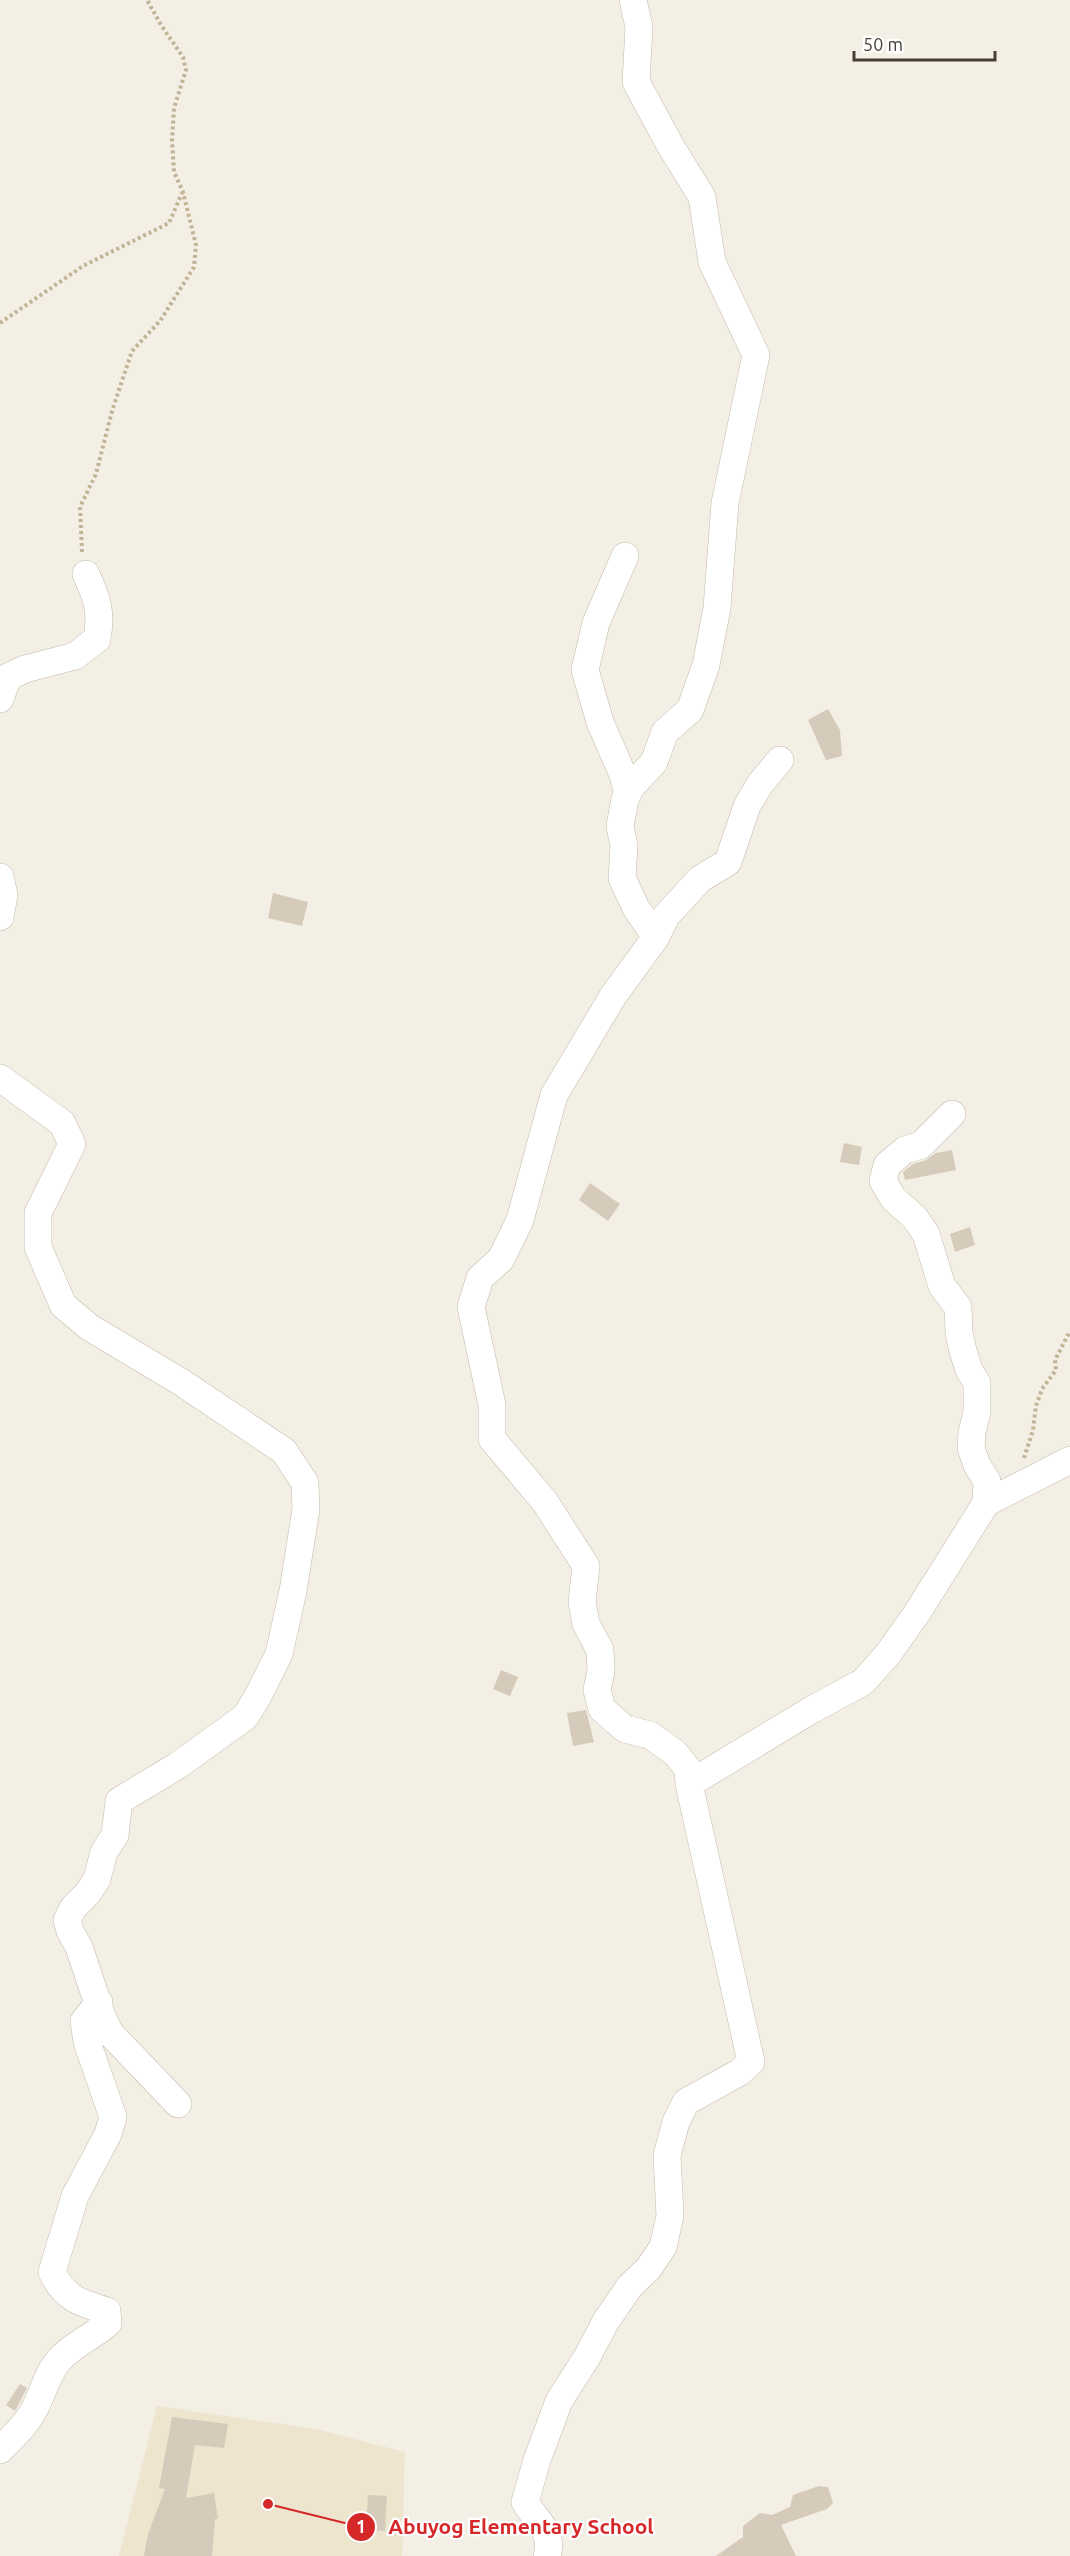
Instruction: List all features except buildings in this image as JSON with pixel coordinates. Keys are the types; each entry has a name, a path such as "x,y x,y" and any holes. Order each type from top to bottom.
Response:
{"street":[{"path":"633,0 639,27 636,82 670,145 702,197 712,262 756,355 725,503 717,608 706,665 690,710 665,732 654,762 631,787 620,826 624,846 622,878 636,908 656,937"},
{"path":"625,556 596,623 585,670 600,722 623,775 628,794"},
{"path":"0,699 8,677 25,669 75,656 97,639 100,620 98,608 86,574"},
{"path":"547,2556 549,2547 547,2531 525,2502 537,2460 559,2401 587,2357 606,2321 630,2286 648,2269 663,2247 670,2216 667,2155 675,2122 686,2102 740,2072 751,2062 689,1784 688,1769 675,1753 650,1736 625,1729 602,1708 597,1690 601,1671 600,1650 586,1624 582,1602 586,1566 545,1502 492,1439 492,1405 471,1307 480,1278 501,1259 520,1220 554,1095 613,996 656,937 666,916 700,879 728,862 747,807 760,784 780,760"},
{"path":"0,878 4,895 0,917"},
{"path":"0,1077 62,1123 72,1144 38,1213 38,1247 63,1305 89,1327 181,1382 284,1451 305,1483 306,1509 293,1591 279,1654 268,1678 245,1717 177,1766 119,1801 114,1835 104,1852 97,1878 88,1893 73,1908 68,1920 70,1931 80,1947 102,2016 110,2033 178,2104"},
{"path":"689,1784 820,1705 849,1692 863,1682 888,1654 917,1613 986,1503 987,1481 977,1465 971,1448 977,1412 977,1383 969,1370 963,1351 959,1333 958,1307 942,1286 926,1234 915,1218 893,1198 883,1181 887,1165 905,1150 921,1145 952,1114"},
{"path":"986,1503 1070,1460"},
{"path":"0,2450 35,2407 41,2391 59,2360 108,2323 107,2311 85,2304 60,2289 52,2272 75,2196 108,2134 113,2117 87,2042 84,2021 99,2002"}],"path":[{"path":"86,574 80,545 80,507 96,474 112,411 132,351 160,321 194,267 196,245 183,192 174,172 172,141 174,108 186,70 183,57 160,25 147,0"},
{"path":"0,323 83,266 169,223 183,192"},
{"path":"1022,1485 1019,1479 1033,1430 1036,1406 1042,1389 1056,1370 1055,1360 1070,1331"}],"shaded area":[{"path":"157,2406 316,2429 405,2452 402,2556 119,2556"}],"place":[{"name":"Abuyog Elementary School","path":"268,2504"}]}
